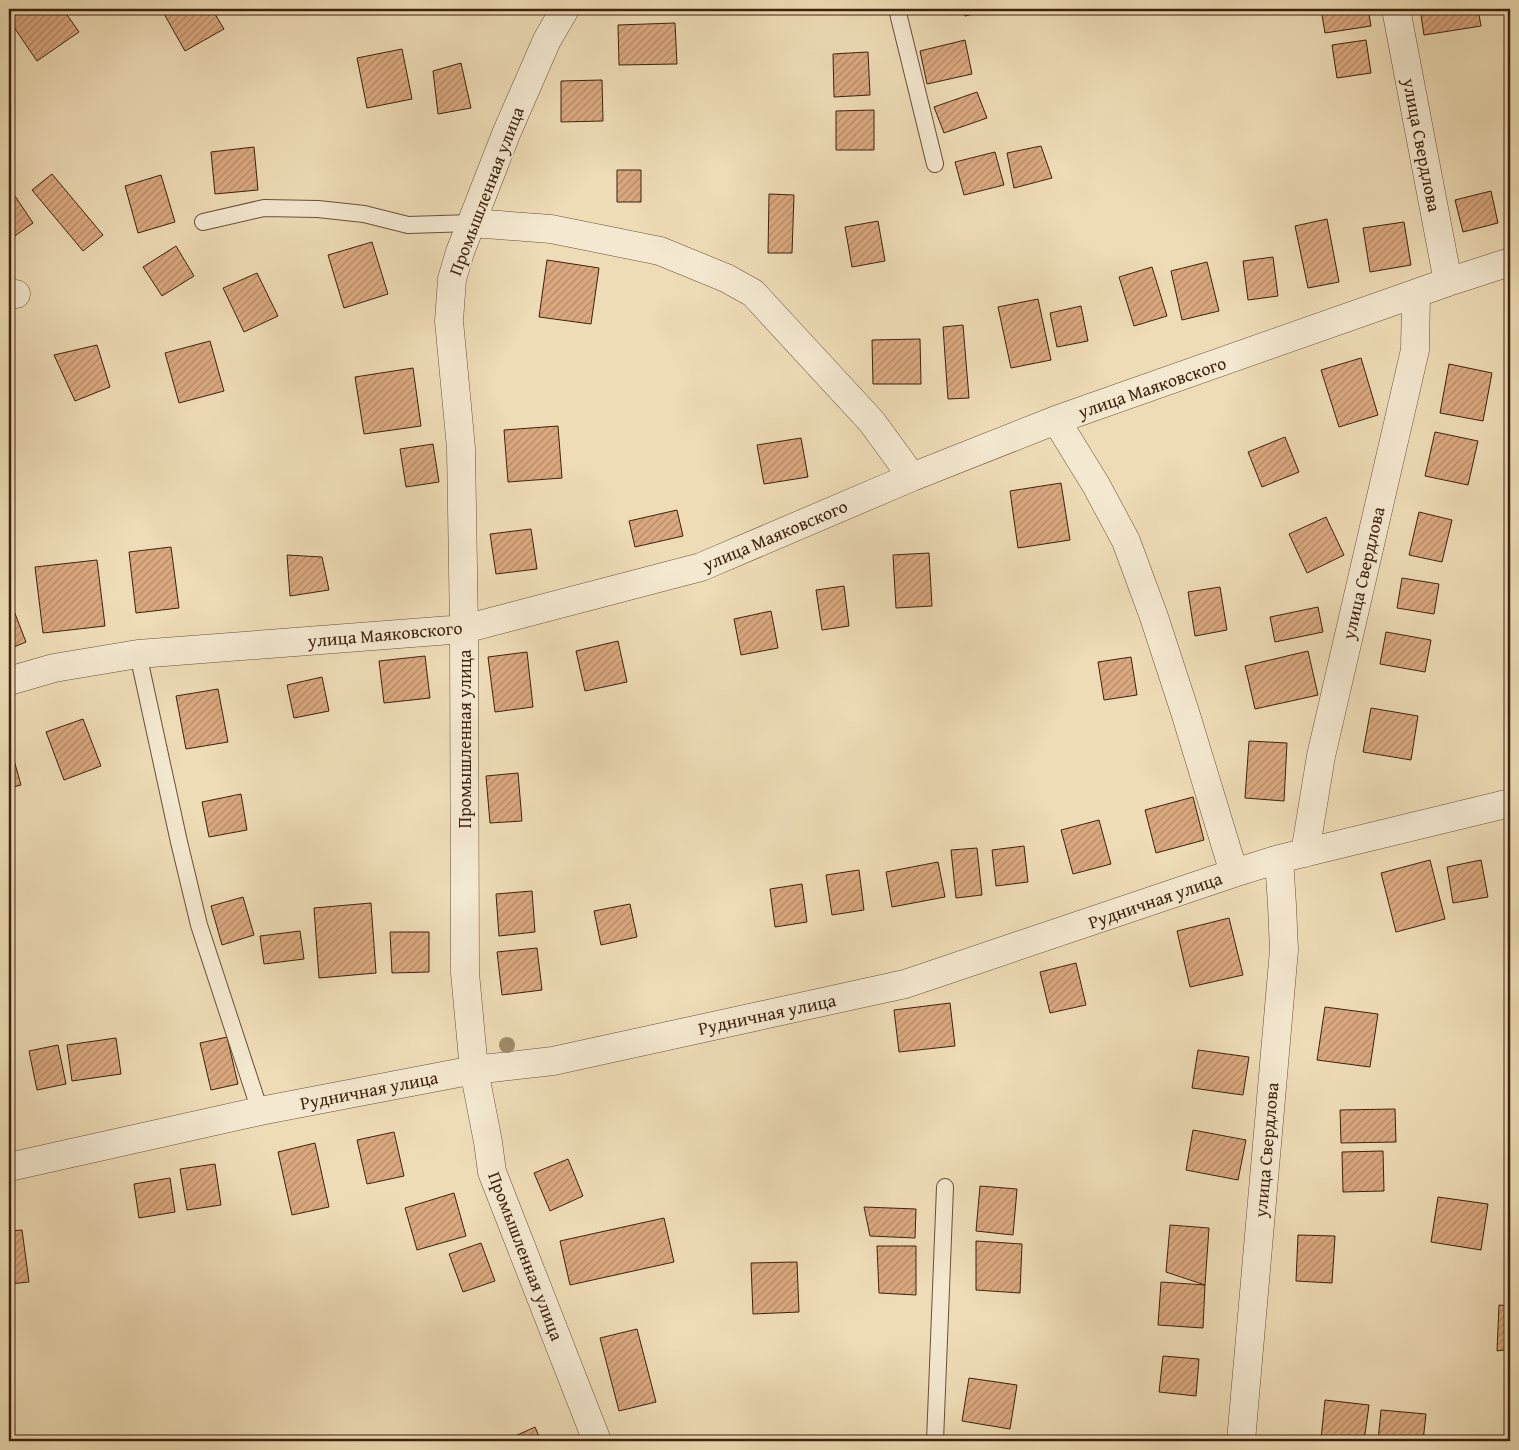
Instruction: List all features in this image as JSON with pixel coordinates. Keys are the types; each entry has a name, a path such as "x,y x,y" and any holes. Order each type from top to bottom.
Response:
{"street":[{"name":"Промышленная улица","path":"565,9 547,40 506,134 460,252 452,279 450,321 461,448 464,629 464,974 474,1070 492,1172 597,1441"},
{"name":"улица Свердлова","path":"1396,9 1448,282"},
{"path":"472,223 551,229 660,251 726,278 753,294 872,422 912,477"},
{"name":"улица Маяковского","path":"9,681 54,668 138,654 464,629 701,567 912,477 1056,420 1510,262"},
{"name":"улица Свердлова","path":"1305,853 1324,747 1415,350 1416,294"},
{"path":"1056,420 1096,485 1126,541 1182,702 1234,873"},
{"name":"Рудничная улица","path":"9,1167 260,1110 474,1070 552,1061 905,984 1279,859 1510,803"},
{"name":"улица Свердлова","path":"1241,1441 1284,950 1279,859"}],"lane":[{"path":"897,9 935,164"},
{"path":"203,222 264,208 318,209 364,214 408,225 472,223"},
{"path":"138,654 199,925 260,1110"},
{"path":"935,1441 945,1187"}],"building":[{"path":"63,9 79,32 37,61 9,20 9,10"},
{"path":"169,9 212,9 224,29 185,51 163,12"},
{"path":"963,9 995,9 965,16"},
{"path":"1321,9 1368,9 1371,26 1325,33"},
{"path":"1420,9 1478,9 1481,26 1424,35"},
{"path":"675,23 677,64 619,65 618,25"},
{"path":"965,40 972,74 927,84 920,51"},
{"path":"1366,40 1371,73 1337,78 1332,45"},
{"path":"402,49 412,99 367,108 357,58"},
{"path":"868,52 870,95 834,97 833,54"},
{"path":"461,63 471,108 438,114 433,71"},
{"path":"602,80 603,121 561,122 561,81"},
{"path":"977,92 987,118 944,133 934,107"},
{"path":"874,110 874,150 836,150 836,111"},
{"path":"1041,146 1052,178 1014,188 1007,153"},
{"path":"254,147 258,190 215,194 211,152"},
{"path":"995,152 1004,185 964,195 955,162"},
{"path":"617,170 641,170 641,202 617,202"},
{"path":"52,174 103,235 83,251 32,190"},
{"path":"161,175 175,222 138,233 125,186"},
{"path":"9,187 33,223 9,240"},
{"path":"1491,191 1498,223 1463,232 1455,200"},
{"path":"769,194 794,195 792,253 768,253"},
{"path":"1327,219 1339,282 1308,288 1295,226"},
{"path":"878,221 885,261 852,267 845,227"},
{"path":"1404,222 1411,265 1370,272 1363,228"},
{"path":"372,242 388,294 344,308 328,255"},
{"path":"176,246 194,276 162,296 143,267"},
{"path":"1273,257 1278,296 1248,300 1243,261"},
{"path":"547,260 599,268 591,324 539,317"},
{"path":"1207,262 1219,311 1182,320 1171,271"},
{"path":"1152,267 1167,316 1134,326 1119,277"},
{"path":"257,273 278,316 244,332 223,288"},
{"path":"1038,299 1051,360 1011,368 998,307"},
{"path":"1081,306 1088,341 1057,347 1050,313"},
{"path":"963,325 969,398 948,399 943,327"},
{"path":"920,339 921,384 873,384 872,340"},
{"path":"210,341 224,391 179,403 165,353"},
{"path":"97,345 110,387 75,401 54,355"},
{"path":"1361,358 1378,415 1339,427 1321,370"},
{"path":"1449,364 1492,373 1483,421 1440,413"},
{"path":"413,368 421,426 364,434 355,377"},
{"path":"558,426 562,478 508,482 504,430"},
{"path":"1435,432 1478,441 1468,485 1425,476"},
{"path":"1285,437 1299,472 1262,487 1248,452"},
{"path":"801,438 808,477 764,484 757,445"},
{"path":"433,444 439,482 406,487 400,449"},
{"path":"1061,483 1070,540 1018,548 1010,491"},
{"path":"677,510 683,536 635,547 629,521"},
{"path":"1419,512 1452,520 1442,562 1409,555"},
{"path":"1326,517 1344,555 1307,573 1289,534"},
{"path":"531,529 537,569 496,574 490,534"},
{"path":"171,547 179,608 136,613 129,552"},
{"path":"929,553 932,606 896,608 893,555"},
{"path":"287,555 322,557 329,590 290,596"},
{"path":"97,560 105,626 43,633 35,567"},
{"path":"1402,578 1439,584 1434,614 1397,608"},
{"path":"844,586 849,626 822,630 816,590"},
{"path":"1220,587 1227,630 1195,636 1188,592"},
{"path":"9,598 26,642 9,649"},
{"path":"1318,607 1323,632 1275,642 1270,617"},
{"path":"771,611 778,648 741,655 734,619"},
{"path":"1386,632 1431,640 1425,672 1380,664"},
{"path":"618,641 627,682 585,691 576,651"},
{"path":"1308,651 1318,695 1255,709 1245,666"},
{"path":"527,652 533,707 495,712 488,657"},
{"path":"425,656 430,698 384,703 379,661"},
{"path":"1131,657 1137,695 1104,700 1098,662"},
{"path":"322,677 329,711 294,718 287,685"},
{"path":"218,689 228,742 186,749 176,696"},
{"path":"1371,708 1418,716 1411,760 1363,752"},
{"path":"83,719 101,766 64,780 46,732"},
{"path":"1249,741 1287,743 1284,801 1245,798"},
{"path":"9,746 21,785 9,788"},
{"path":"518,773 522,821 490,823 486,776"},
{"path":"241,794 247,830 209,837 202,802"},
{"path":"1193,797 1204,840 1156,853 1145,810"},
{"path":"1099,820 1111,864 1073,874 1061,830"},
{"path":"1024,846 1028,882 996,886 992,850"},
{"path":"977,848 982,895 956,898 951,850"},
{"path":"1430,860 1445,919 1396,932 1381,873"},
{"path":"1481,860 1488,897 1453,903 1447,867"},
{"path":"938,862 945,897 892,907 886,872"},
{"path":"859,870 864,910 832,915 826,875"},
{"path":"802,884 807,922 775,927 770,889"},
{"path":"532,891 535,932 499,936 496,894"},
{"path":"243,897 254,935 222,945 211,906"},
{"path":"371,903 376,973 319,978 314,908"},
{"path":"630,904 637,937 601,945 594,911"},
{"path":"1229,918 1243,975 1190,987 1177,931"},
{"path":"300,931 304,959 264,964 260,936"},
{"path":"390,932 429,932 429,972 392,973"},
{"path":"537,948 542,990 502,995 497,952"},
{"path":"1076,963 1086,1005 1050,1013 1040,972"},
{"path":"1510,1002 1510,1040 1506,1003"},
{"path":"950,1003 955,1046 899,1052 894,1010"},
{"path":"1325,1007 1378,1014 1370,1067 1317,1060"},
{"path":"227,1037 238,1084 211,1090 200,1043"},
{"path":"116,1038 121,1074 72,1081 67,1045"},
{"path":"58,1045 66,1084 37,1090 29,1051"},
{"path":"1198,1050 1249,1057 1243,1095 1192,1088"},
{"path":"1395,1109 1396,1142 1341,1143 1340,1110"},
{"path":"1193,1130 1246,1140 1238,1180 1186,1170"},
{"path":"394,1132 404,1176 367,1184 357,1140"},
{"path":"315,1143 329,1207 292,1215 278,1152"},
{"path":"1383,1151 1384,1191 1343,1192 1342,1152"},
{"path":"568,1159 583,1196 550,1211 534,1173"},
{"path":"215,1164 221,1205 187,1210 180,1169"},
{"path":"170,1178 175,1212 139,1218 134,1184"},
{"path":"980,1186 1017,1189 1013,1235 976,1231"},
{"path":"454,1193 466,1236 417,1250 405,1208"},
{"path":"1438,1197 1488,1204 1481,1250 1431,1242"},
{"path":"864,1207 916,1209 915,1238 870,1236"},
{"path":"664,1218 674,1262 570,1285 560,1241"},
{"path":"1170,1225 1209,1228 1205,1285 1166,1272"},
{"path":"22,1230 29,1282 9,1284 9,1231"},
{"path":"1298,1235 1335,1236 1332,1283 1296,1281"},
{"path":"976,1241 1022,1244 1020,1293 976,1290"},
{"path":"481,1243 495,1281 463,1292 449,1254"},
{"path":"877,1246 916,1246 916,1295 879,1293"},
{"path":"797,1262 799,1312 753,1314 751,1263"},
{"path":"1161,1282 1205,1285 1203,1328 1158,1325"},
{"path":"1499,1305 1510,1306 1510,1349 1497,1351"},
{"path":"637,1329 656,1402 619,1411 600,1338"},
{"path":"1163,1356 1199,1359 1196,1396 1159,1392"},
{"path":"969,1378 1017,1385 1010,1429 962,1421"},
{"path":"1325,1400 1369,1405 1364,1441 1321,1439"},
{"path":"1381,1410 1426,1414 1423,1441 1378,1441"},
{"path":"535,1427 541,1441 504,1441"}]}
